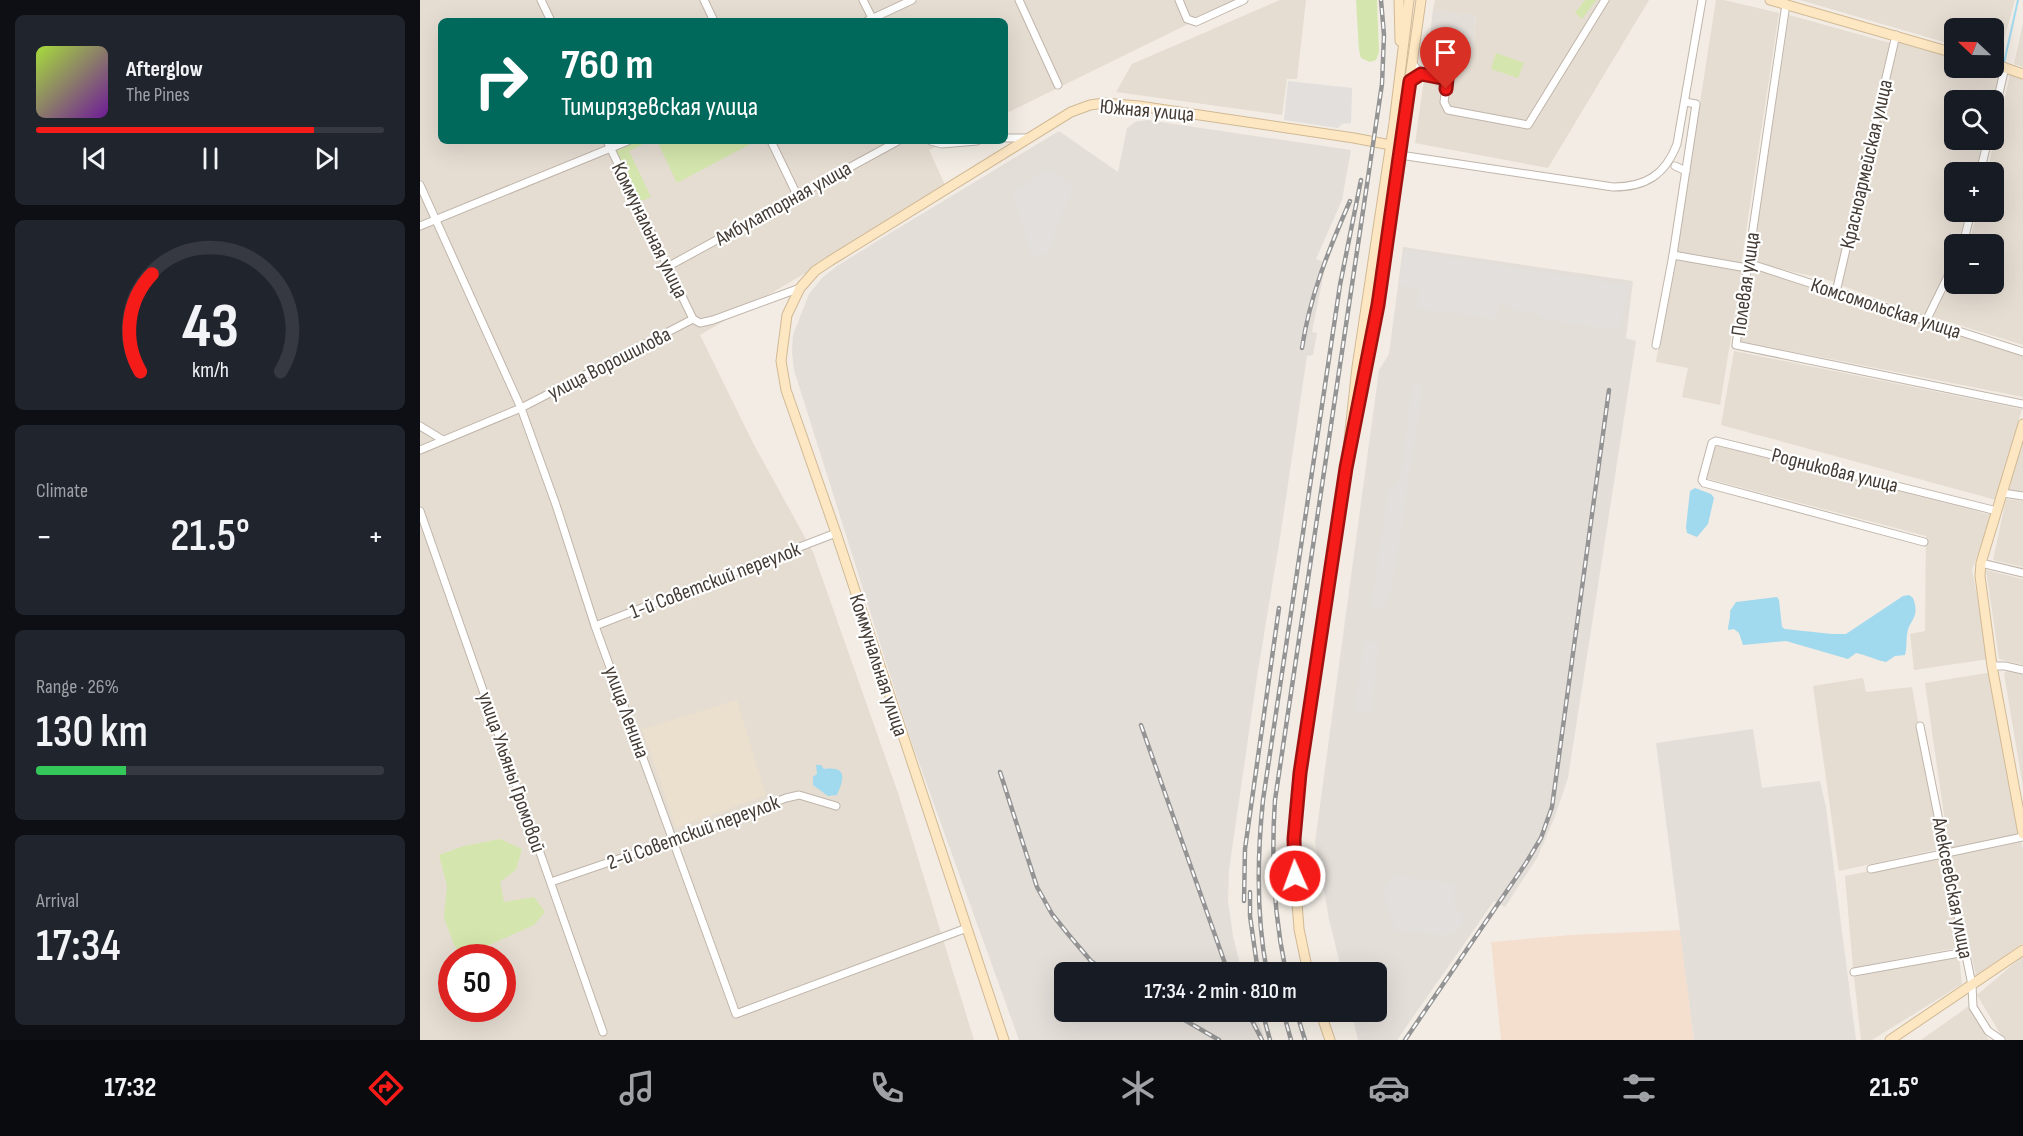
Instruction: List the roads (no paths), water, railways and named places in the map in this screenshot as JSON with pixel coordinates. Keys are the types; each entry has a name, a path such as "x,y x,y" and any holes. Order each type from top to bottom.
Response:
{"street":[{"path":"704,0 713,18"},
{"path":"863,0 869,18"},
{"path":"874,18 912,0"},
{"path":"1019,0 1058,86"},
{"path":"1179,0 1187,19 1196,22 1244,0"},
{"path":"1399,0 1400,82"},
{"path":"1306,962 1298,918 1295,812 1346,468 1357,366 1391,145 1410,0"},
{"path":"1346,468 1378,305 1421,0"},
{"path":"1413,64 1421,74 1447,79 1444,102 1448,110 1528,125 1605,0"},
{"path":"1401,151 1604,186 1636,185 1654,177 1669,162 1677,144 1702,0"},
{"path":"1770,0 1944,50"},
{"path":"544,1 550,18"},
{"name":"Полевая улица","path":"1786,4 1736,345 2023,404"},
{"name":"Красноармейская улица","path":"1836,292 1896,35"},
{"path":"2000,90 2005,67 2023,74"},
{"path":"1410,81 1421,74"},
{"path":"1656,345 1673,255 1696,104 1685,102"},
{"name":"Южная улица","path":"800,288 816,271 830,261 1071,112 1090,105 1104,103 1139,106 1391,145 1401,151"},
{"path":"1008,138 1028,138"},
{"name":"Коммунальная улица","path":"608,144 693,319"},
{"path":"420,226 622,144"},
{"path":"772,144 797,195"},
{"name":"Амбулаторная улица","path":"669,266 892,144"},
{"path":"1675,166 1686,171"},
{"name":"улица Ленина","path":"420,185 521,408 595,626 736,1014 967,928"},
{"name":"Комсомольская улица","path":"1673,255 1748,266 2023,352"},
{"path":"1926,321 1944,284"},
{"name":"улица Ворошилова","path":"420,450 521,408 693,319 700,323 713,320 800,288"},
{"name":"Коммунальная улица","path":"800,288 787,315 781,361 786,390 836,533 1004,1040"},
{"path":"1870,869 2023,836 1992,666 1981,591 1981,563 2023,424"},
{"path":"420,426 443,440"},
{"name":"Родниковая улица","path":"1924,542 1703,482 1712,443 1716,441 1997,511"},
{"path":"2003,493 2023,496"},
{"name":"улица Ульяны Громовой","path":"420,511 603,1032"},
{"name":"1-й Советский переулок","path":"595,626 836,533"},
{"path":"1981,563 2023,573"},
{"path":"1992,666 2023,670"},
{"name":"Алексеевская улица","path":"1920,726 1972,985 1973,1007 1988,1031 2001,1040"},
{"name":"2-й Советский переулок","path":"551,882 799,795 836,806"},
{"path":"1890,1040 2023,950"},
{"path":"1854,972 1965,952"},
{"path":"1324,1022 1330,1040"}],"water":[{"path":"1695,488 1711,494 1714,498 1708,524 1697,537 1687,533 1686,527 1690,491"},
{"path":"1909,595 1913,598 1916,611 1908,630 1905,655 1895,656 1886,662 1856,653 1848,659 1786,641 1743,645 1739,633 1734,629 1728,630 1730,611 1736,602 1777,597 1782,627 1785,629 1846,634 1903,596"},
{"path":"816,765 841,772 842,779 837,795 828,796 813,785 813,777 817,774"}],"waterway":[{"path":"2004,63 2018,0"}],"railway":[{"path":"1284,962 1275,887 1273,843 1275,800 1382,84 1384,35 1381,0"},
{"path":"1265,962 1259,886 1263,800 1340,285 1361,180"},
{"path":"1302,348 1315,291 1350,201"},
{"path":"1405,1040 1526,863 1541,838 1552,807 1609,390"},
{"path":"1244,901 1245,849 1279,608"},
{"path":"1141,725 1224,962"},
{"path":"1000,772 1037,887 1052,914 1092,962"},
{"path":"1250,892 1250,916 1257,962"},
{"path":"1188,1022 1219,1040"},
{"path":"1253,1022 1262,1040"},
{"path":"1265,1022 1270,1040"},
{"path":"1286,1022 1291,1040"},
{"path":"1299,1022 1305,1040"}]}
